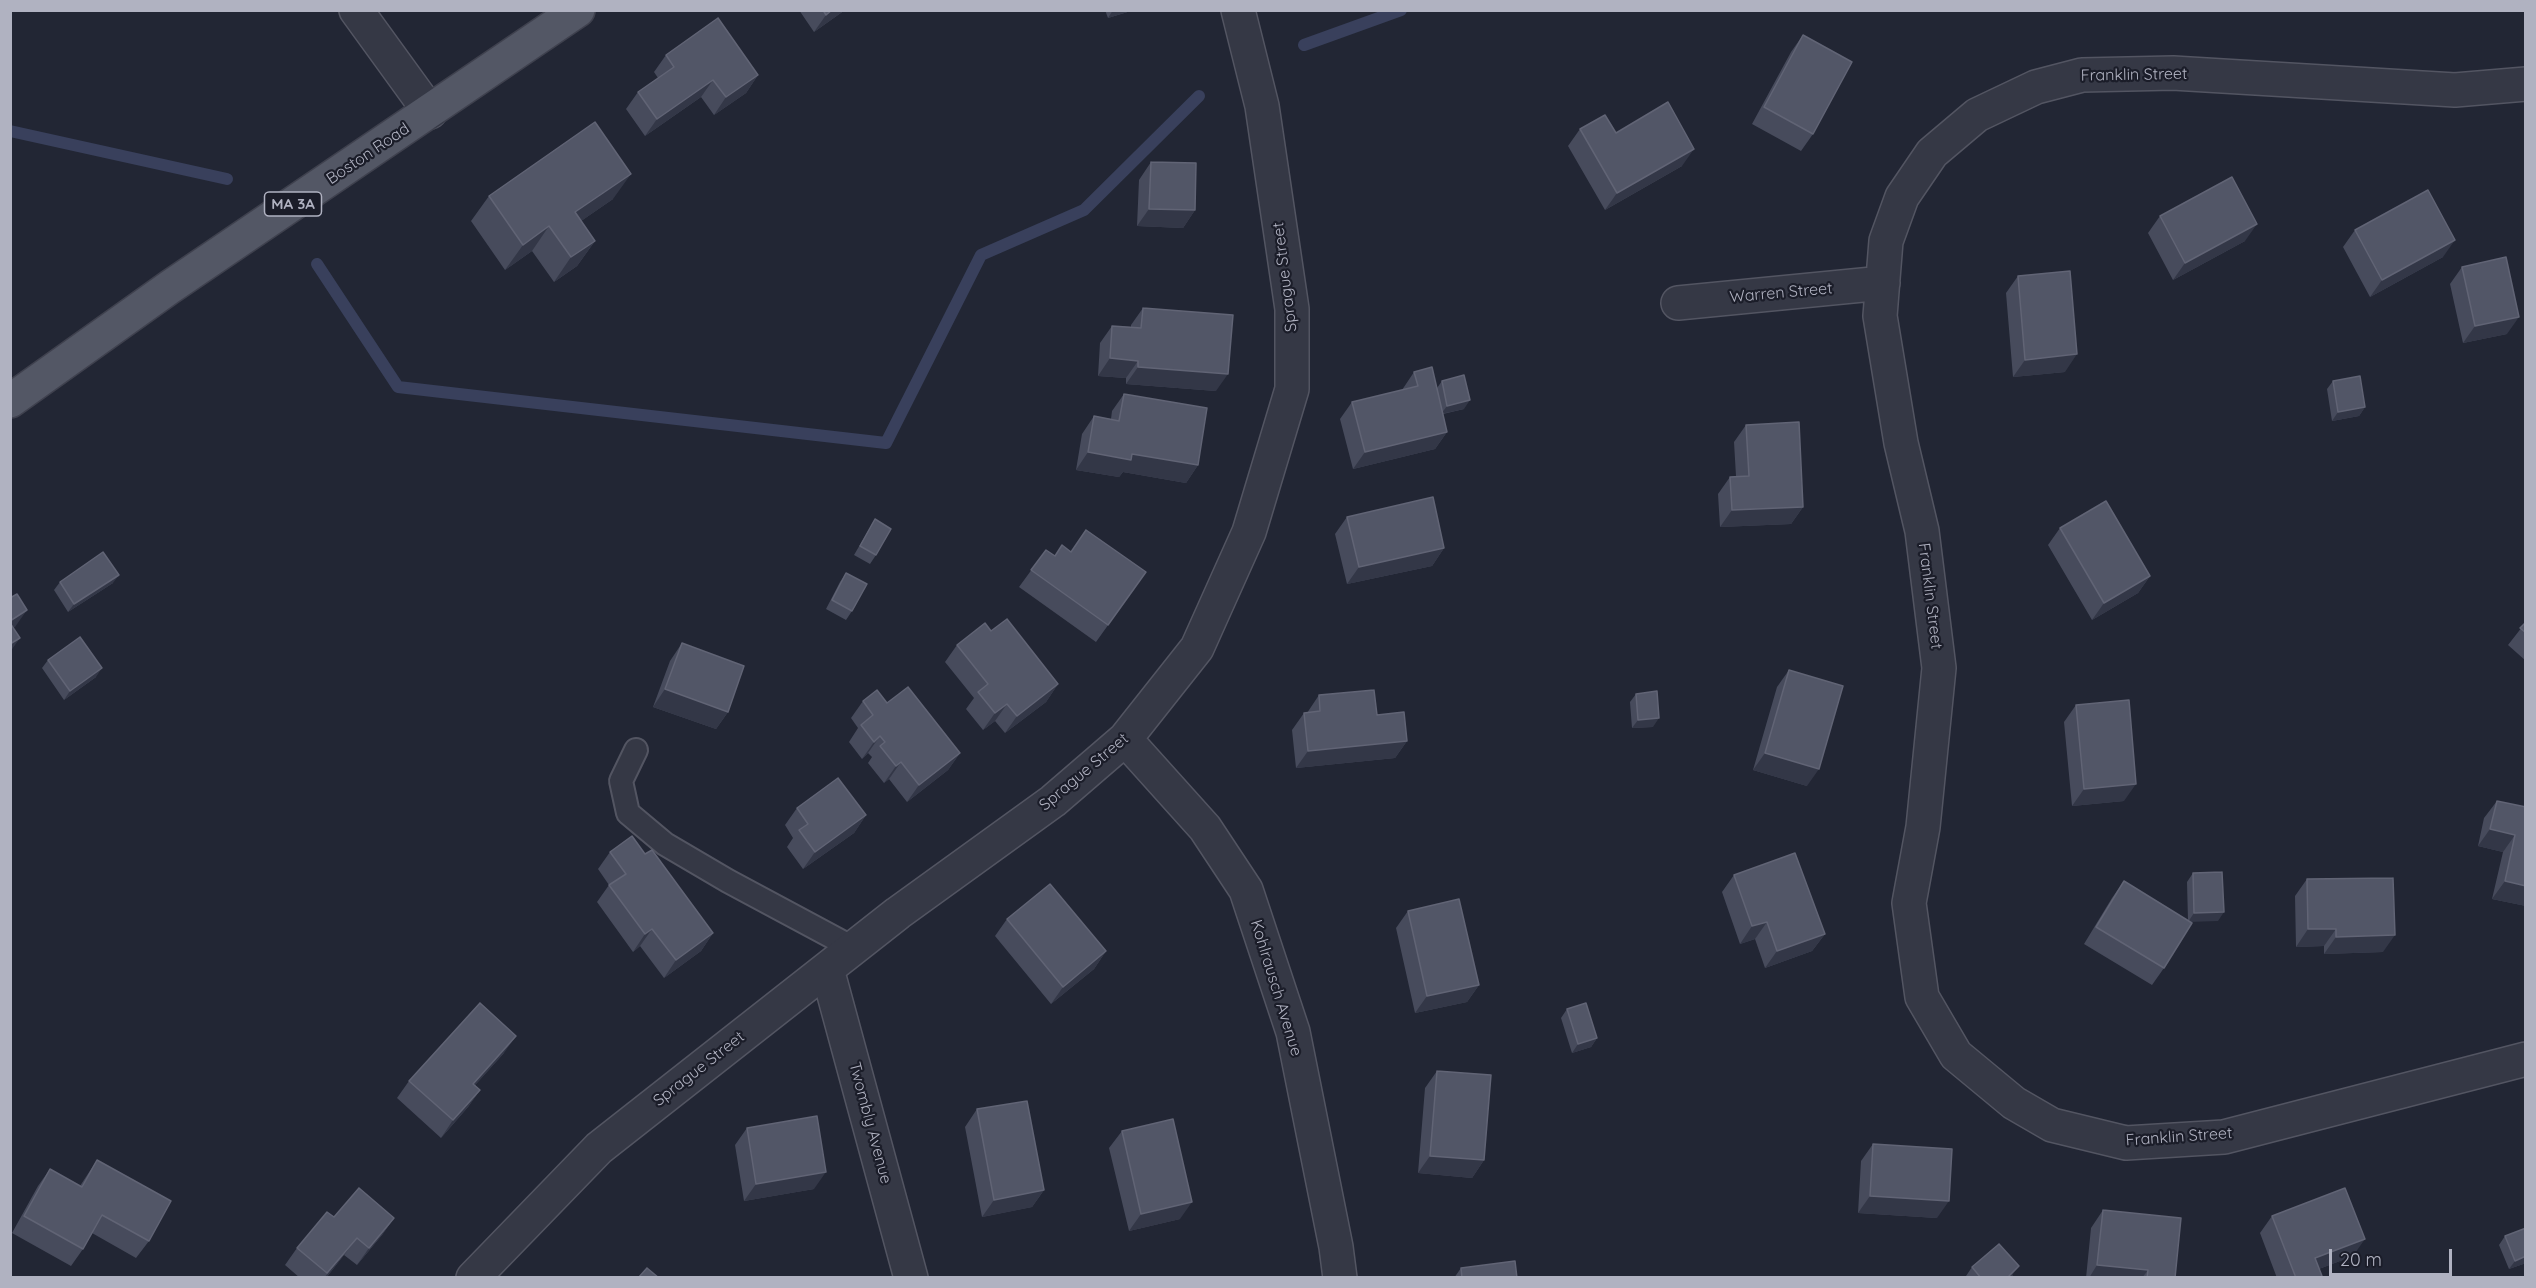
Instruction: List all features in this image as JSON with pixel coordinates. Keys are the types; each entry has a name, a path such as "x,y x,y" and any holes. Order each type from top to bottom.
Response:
{"main road":[{"name":"Boston Road","path":"10,401 170,287 578,10"}],"street":[{"path":"356,10 430,112"},
{"name":"Sprague Street","path":"473,1278 599,1148 853,948 1053,801 1125,739 1197,648 1249,532 1293,389 1292,309 1262,106 1238,10"},
{"name":"Franklin Street","path":"2526,84 2455,90 2173,73 2082,75 2036,87 1977,115 1932,153 1902,197 1886,241 1880,316 1902,443 1922,531 1939,668 1923,827 1909,903 1922,997 1956,1055 2014,1103 2052,1125 2126,1143 2224,1137 2526,1059"},
{"name":"Warren Street","path":"1678,303 1883,283"},
{"name":"Kohlrausch Avenue","path":"1125,739 1205,828 1246,890 1293,1032 1336,1247 1340,1278"},
{"name":"Twombly Avenue","path":"827,969 911,1278"}],"lane":[{"path":"636,750 621,781 628,813 674,849 853,948"}],"building":[{"path":"718,18 758,75 726,97 713,80 657,119 638,92 674,67 666,55"},
{"path":"1803,35 1852,62 1813,134 1764,107"},
{"path":"1668,102 1694,149 1617,193 1580,129 1605,115 1616,133"},
{"path":"595,122 631,174 575,212 595,241 571,257 549,226 523,245 489,196"},
{"path":"1151,162 1196,163 1195,210 1149,209"},
{"path":"2232,177 2257,224 2185,263 2160,216"},
{"path":"2428,190 2455,240 2382,280 2355,230"},
{"path":"2506,257 2519,317 2475,326 2462,267"},
{"path":"2070,271 2077,354 2025,360 2018,276"},
{"path":"1143,308 1233,315 1228,374 1138,367 1138,361 1110,358 1112,326 1141,328"},
{"path":"1432,367 1447,432 1365,452 1352,402 1418,386 1414,372"},
{"path":"1464,375 1470,400 1447,406 1442,381"},
{"path":"2360,376 2365,407 2338,412 2333,381"},
{"path":"1124,394 1207,408 1198,465 1132,454 1131,460 1088,452 1094,416 1119,421"},
{"path":"1799,422 1803,507 1732,510 1730,477 1749,476 1746,425"},
{"path":"1433,497 1444,548 1359,567 1347,517"},
{"path":"2106,501 2150,576 2104,603 2060,528"},
{"path":"875,519 891,529 876,555 860,546"},
{"path":"1086,530 1146,572 1108,625 1031,570 1046,550 1055,556 1062,545 1071,552"},
{"path":"103,552 119,575 74,604 60,582"},
{"path":"846,573 867,584 852,611 832,600"},
{"path":"17,594 27,610 10,621 10,598"},
{"path":"1007,619 1058,684 1017,716 1007,704 995,713 978,692 988,684 957,645 985,623 991,631"},
{"path":"2526,622 2526,633 2520,628"},
{"path":"10,623 20,638 10,644"},
{"path":"80,637 102,668 70,691 48,660"},
{"path":"682,643 744,666 728,712 665,689"},
{"path":"1789,670 1843,686 1819,769 1765,753"},
{"path":"908,687 960,753 919,785 901,762 896,766 880,746 885,742 880,736 874,742 861,725 873,715 863,701 877,690 887,703"},
{"path":"1374,690 1377,715 1404,712 1407,741 1308,751 1304,713 1320,711 1319,695"},
{"path":"1657,691 1659,718 1638,720 1636,694"},
{"path":"2129,700 2136,784 2084,789 2076,705"},
{"path":"838,778 866,815 815,852 799,830 808,824 797,808"},
{"path":"2497,801 2526,807 2526,886 2505,881 2515,835 2490,829"},
{"path":"632,836 645,854 652,850 713,933 676,960 652,929 645,934 609,885 626,874 610,852"},
{"path":"1795,853 1825,934 1777,951 1767,922 1752,926 1734,875"},
{"path":"2222,872 2224,912 2194,913 2193,873"},
{"path":"2393,878 2395,935 2336,937 2336,929 2308,929 2307,879"},
{"path":"2124,881 2192,923 2164,968 2096,927"},
{"path":"1050,884 1106,951 1063,987 1007,919"},
{"path":"1459,899 1479,985 1427,996 1408,911"},
{"path":"480,1003 516,1036 473,1084 480,1090 453,1120 409,1081"},
{"path":"1586,1003 1597,1038 1578,1044 1567,1009"},
{"path":"1437,1071 1491,1075 1484,1160 1430,1156"},
{"path":"1027,1101 1044,1190 994,1200 977,1109"},
{"path":"817,1116 826,1172 756,1184 747,1128"},
{"path":"1173,1119 1192,1202 1141,1214 1122,1131"},
{"path":"1873,1144 1952,1149 1949,1201 1870,1196"},
{"path":"97,1160 171,1201 149,1241 102,1215 83,1249 24,1216 50,1169 82,1187"},
{"path":"359,1188 394,1218 369,1248 357,1238 327,1273 297,1248 327,1212 334,1217"},
{"path":"2345,1188 2365,1239 2315,1258 2322,1276 2296,1278 2272,1216"},
{"path":"2103,1210 2181,1218 2175,1278 2147,1278 2148,1270 2097,1265"},
{"path":"2526,1228 2526,1256 2515,1261 2505,1236"},
{"path":"1999,1244 2019,1266 2007,1278 1981,1278 1972,1267"},
{"path":"1515,1261 1517,1278 1462,1278 1461,1268"},
{"path":"647,1268 659,1278 638,1278"}],"waterway":[{"path":"1304,45 1401,10"},
{"path":"317,264 398,387 886,443 981,255 1084,210 1199,96"},
{"path":"10,131 227,179"}]}
